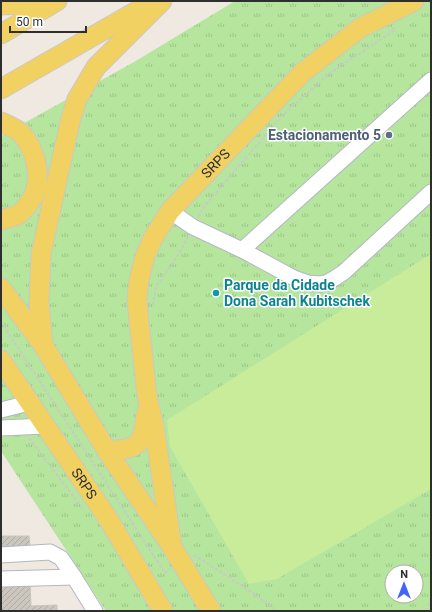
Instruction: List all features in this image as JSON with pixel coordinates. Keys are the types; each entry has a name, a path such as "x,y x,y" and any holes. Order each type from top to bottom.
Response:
{"main road":[{"path":"1,5 26,4 44,1"},
{"path":"1,34 57,1"},
{"path":"1,89 154,1"},
{"path":"43,345 39,302 40,254 70,122 77,99 96,67 162,1"},
{"name":"SRPS","path":"176,555 154,426 147,396 137,298 139,280 145,256 153,238 170,211 303,72 360,28 414,1"},
{"path":"1,122 8,124 22,133 31,148 39,175 37,187 30,203 19,214 1,220"},
{"name":"SRPS","path":"1,288 43,345 107,451 211,611"},
{"name":"SRPS","path":"1,360 109,520 163,611"},
{"name":"SRPS","path":"107,451 121,450 140,442 144,433 147,396"}],"lane":[{"path":"242,250 431,80"},
{"path":"170,211 193,227 242,250 294,278 315,284 326,283 344,272 431,192"},
{"path":"1,410 29,403"},
{"path":"1,428 45,426"},
{"path":"43,552 44,578"},
{"path":"1,555 50,552 61,558 95,611"},
{"path":"1,579 74,577"}],"path":[{"path":"154,312 153,304 156,287 178,255 202,209 284,114 330,73 395,30 379,19"},
{"path":"1,322 165,573 176,555 193,554 278,611"},
{"path":"427,611 431,597"}],"green space":[{"name":"Parque da Cidade Dona Sarah Kubitschek","path":"235,1 431,1 431,611 106,611 1,451 1,136 134,62"},
{"path":"431,254 431,489 277,579 249,584 170,447 167,420"}],"building":[{"path":"1,536 29,536 30,546 1,547"},
{"path":"30,581 31,606 57,605 57,611 1,611 1,582"}],"place":[{"name":"Estacionamento 5","path":"389,135"},
{"name":"Parque da Cidade Dona Sarah Kubitschek","path":"216,293"}]}
